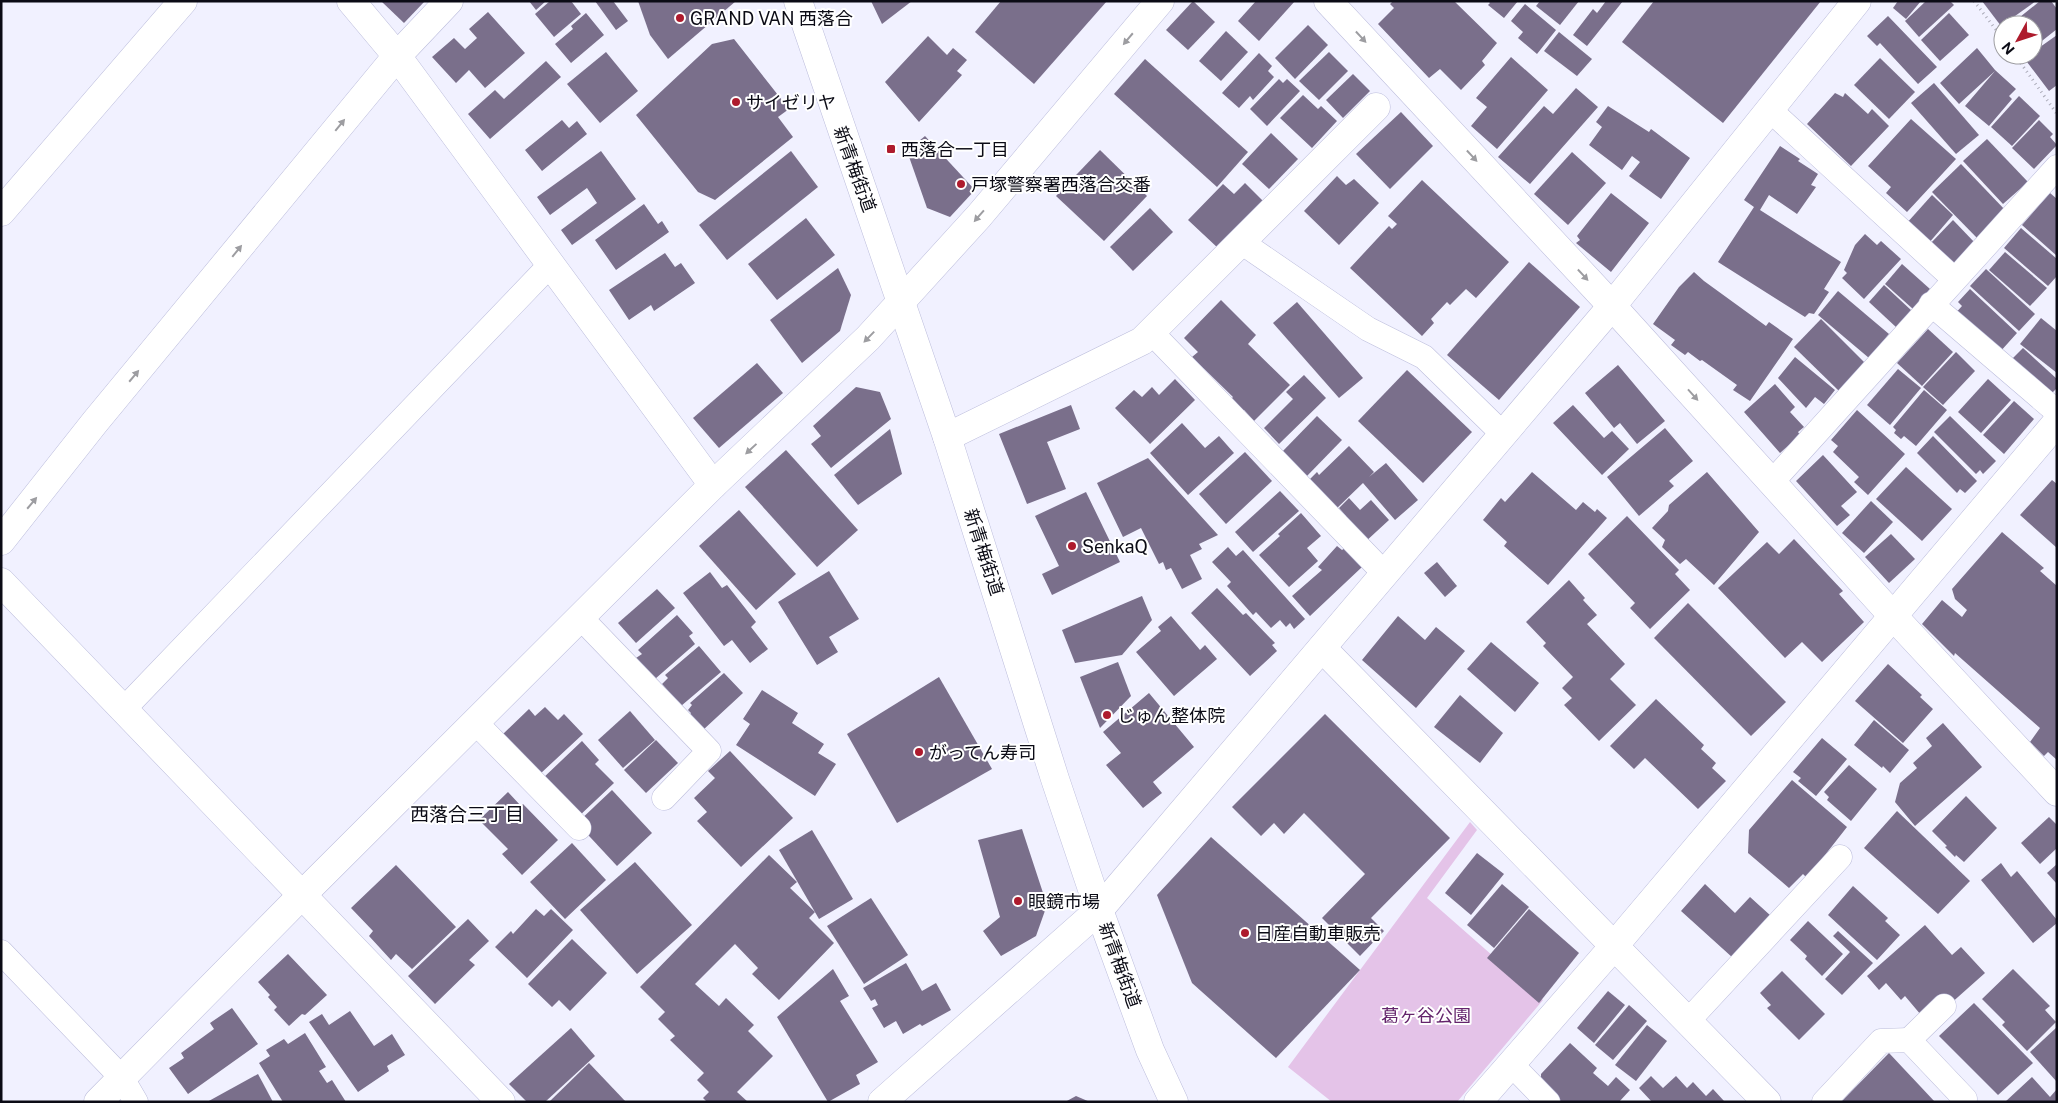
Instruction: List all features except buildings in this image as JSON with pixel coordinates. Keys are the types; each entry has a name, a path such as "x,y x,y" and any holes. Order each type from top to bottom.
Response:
{"street":[{"path":"1,212 183,1"},
{"path":"351,1 397,56 713,485"},
{"path":"1,541 50,482 95,422 397,56 449,1"},
{"name":"新青梅街道","path":"798,1 946,437 1055,779 1099,910 1150,1050 1174,1102"},
{"path":"98,1102 302,894 713,485 868,338 979,216 1160,1"},
{"path":"1328,1 1390,94 1612,306 1893,616 2056,788"},
{"path":"882,1102 1099,910 1612,306 1857,1"},
{"path":"946,437 1142,341 1390,94"},
{"path":"1478,1102 1614,946 2057,422"},
{"path":"1,582 501,1102"},
{"path":"1322,648 1767,1102"}],"lane":[{"path":"1770,110 1954,279"},
{"path":"1772,482 2057,166"},
{"path":"1241,242 1368,329 1424,357 1504,435"},
{"path":"124,709 551,264"},
{"path":"1931,304 2057,412"},
{"path":"1151,332 1385,574"},
{"path":"580,617 709,751 664,798"},
{"path":"475,722 579,828"},
{"path":"1688,1022 1840,857"},
{"path":"1,952 122,1078 136,1102"},
{"path":"1824,1102 1881,1041 1909,1040 1944,1006"},
{"path":"1909,1040 1965,1099"},
{"path":"1511,1064 1548,1102"}],"path":[{"path":"1974,1 1993,26"},
{"path":"2022,65 2057,114"}],"green space":[{"name":"葛ヶ谷公園","path":"1470,822 1477,830 1427,898 1543,1000 1457,1102 1332,1102 1288,1067"}],"place":[{"name":"GRAND VAN 西落合","path":"680,18"},
{"name":"サイゼリヤ","path":"736,102"},
{"name":"西落合一丁目","path":"891,149"},
{"name":"戸塚警察署西落合交番","path":"961,184"},
{"name":"SenkaQ","path":"1072,546"},
{"name":"じゅん整体院","path":"1107,715"},
{"name":"がってん寿司","path":"919,752"},
{"name":"眼鏡市場","path":"1018,901"},
{"name":"日産自動車販売","path":"1245,933"}],"district":[{"name":"西落合三丁目","path":"467,814"}]}
